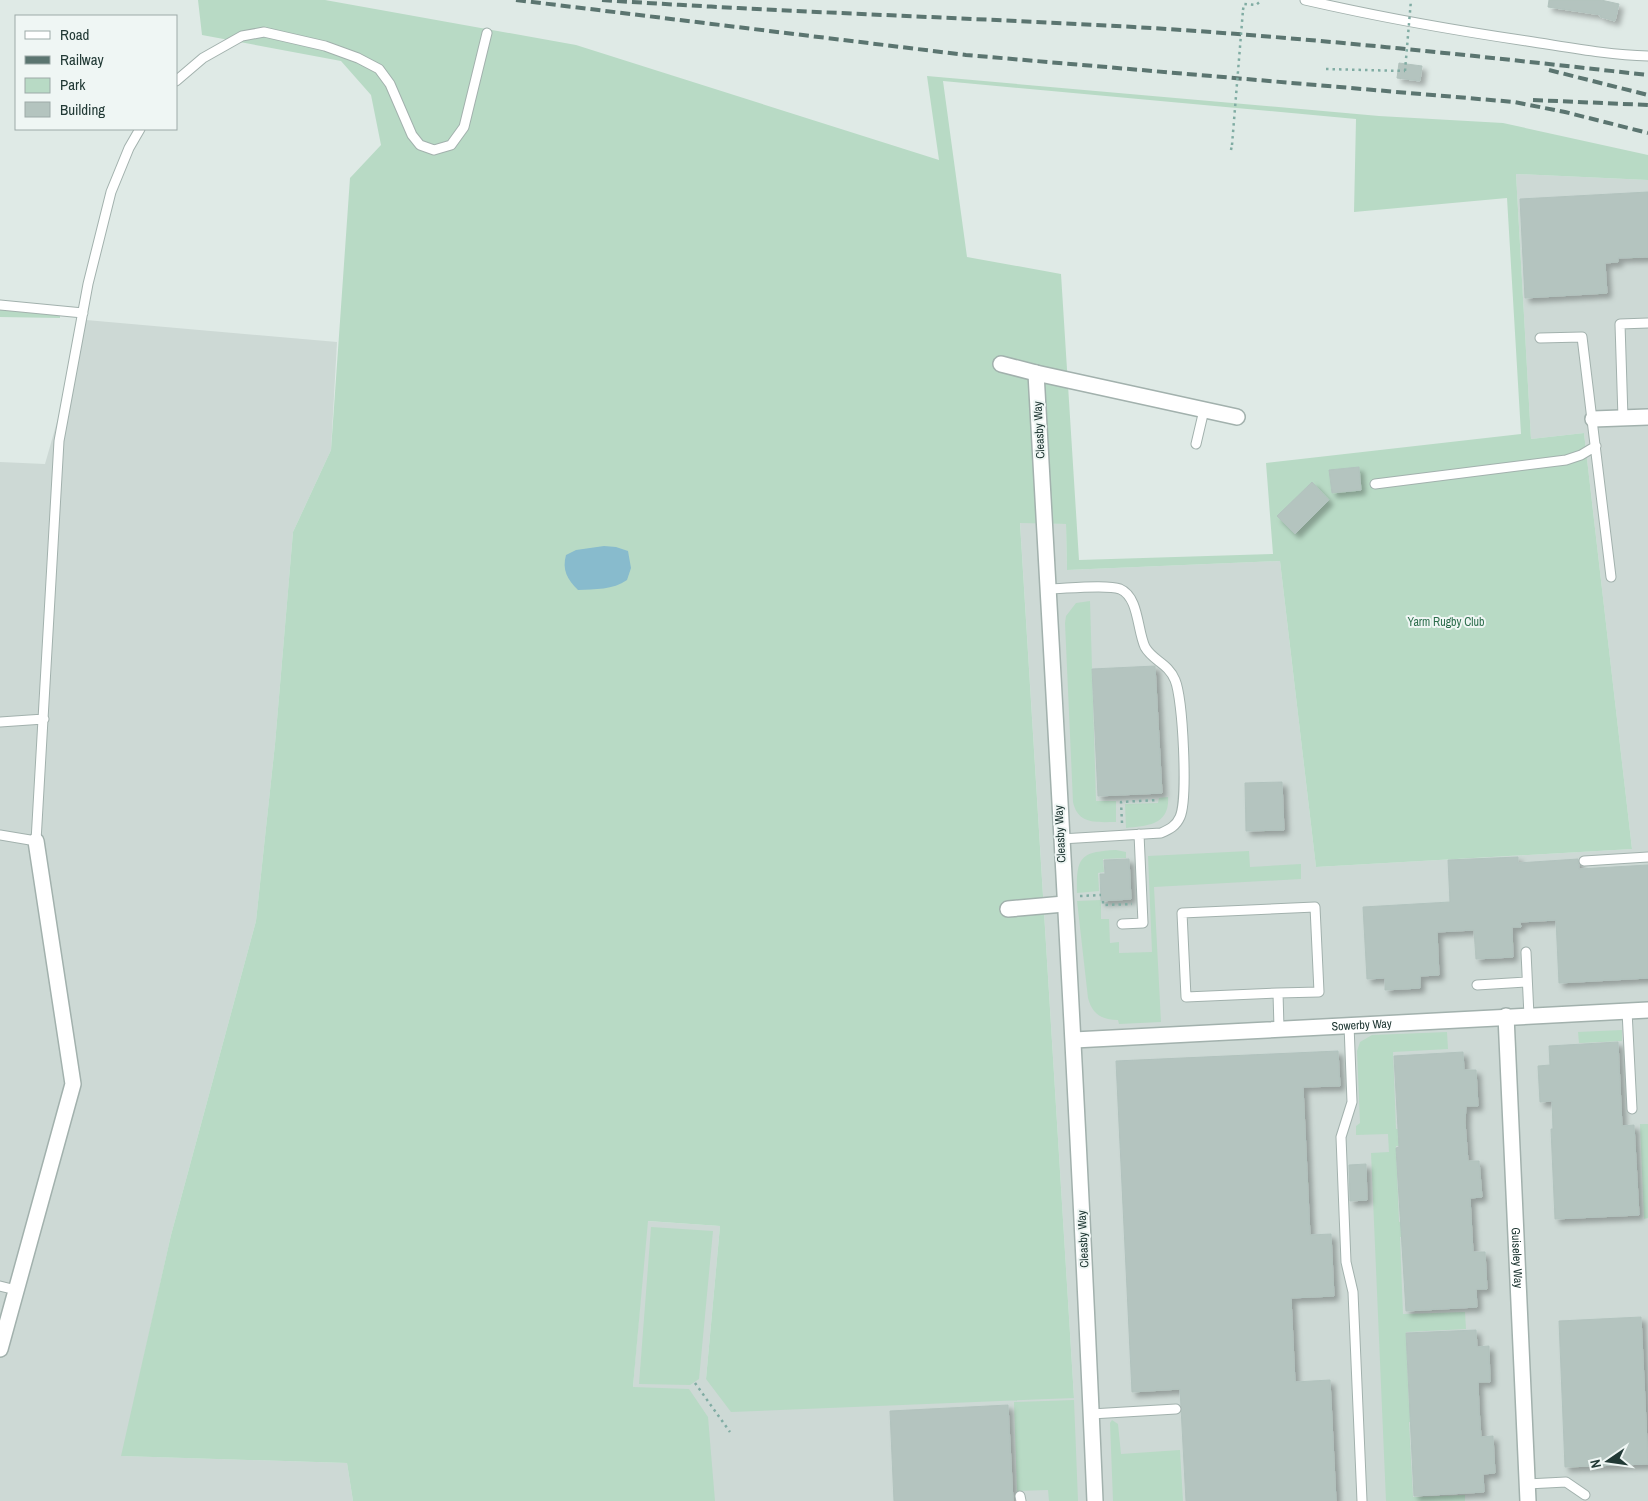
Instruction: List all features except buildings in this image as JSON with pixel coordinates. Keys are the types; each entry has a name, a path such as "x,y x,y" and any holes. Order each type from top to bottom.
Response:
{"street":[{"path":"1001,364 1237,417"},
{"name":"Cleasby Way","path":"1036,373 1061,839 1069,900 1095,1501"},
{"path":"1593,419 1648,417"},
{"path":"0,1349 73,1084 36,841"},
{"path":"1008,909 1069,900"},
{"name":"Sowerby Way","path":"1074,1040 1648,1010"},
{"name":"Guiseley Way","path":"1506,1016 1528,1501"}],"lane":[{"path":"1305,0 1376,16 1453,30 1587,50 1648,56"},
{"path":"178,79 203,58 242,36 264,32 325,46 358,58 379,69 390,84 412,135 420,145 434,150 450,145 464,127 487,33"},
{"path":"0,835 36,841 59,440 83,313 111,192 129,148 139,130"},
{"path":"0,305 83,313"},
{"path":"1623,418 1620,324 1648,323"},
{"path":"1540,338 1582,337 1611,577"},
{"path":"1196,444 1204,410"},
{"path":"1375,484 1566,460 1581,455 1596,446"},
{"path":"1047,589 1108,587 1119,589 1127,594 1134,606 1146,648 1154,658 1165,664 1176,681 1180,702 1185,798 1180,816 1172,828 1161,833 1061,839"},
{"path":"0,722 44,720"},
{"path":"1122,924 1143,923 1139,834"},
{"path":"1584,862 1648,857"},
{"path":"1315,907 1318,992 1278,993 1186,997 1182,913 1315,907"},
{"path":"1526,952 1529,1016"},
{"path":"1477,985 1527,982"},
{"path":"1278,993 1279,1028"},
{"path":"1627,1011 1632,1109"},
{"path":"1349,1025 1352,1102 1341,1137 1346,1262 1353,1292 1362,1501"},
{"path":"0,1286 16,1290"},
{"path":"1091,1414 1176,1409"},
{"path":"1527,1484 1566,1482 1586,1495"}],"path":[{"path":"1231,150 1244,4 1256,5 1262,0"},
{"path":"1326,69 1406,72 1411,0"},
{"path":"1123,835 1121,802 1157,800"},
{"path":"1069,900 1101,895"},
{"path":"1103,901 1103,905 1135,904"},
{"path":"694,1383 730,1432"}],"shaded area":[{"path":"1516,174 1648,180 1648,1501 645,1501 633,1387 647,1221 720,1226 706,1379 1074,1398 1020,522 1066,524 1067,570 1280,561 1316,867 1632,849 1584,433 1531,439"},
{"path":"86,320 337,342 331,450 293,532 275,744 256,921 171,1235 122,1456 347,1463 353,1501 0,1501 0,462 45,464"}],"green space":[{"name":"Yarm Rugby Club","path":"198,0 325,0 576,45 939,160 927,76 1379,116 1503,123 1648,155 1648,180 1516,174 1531,439 1584,433 1632,849 1316,867 1280,561 1067,570 1066,524 1020,523 1074,1398 731,1412 706,1379 720,1226 648,1221 633,1387 689,1389 708,1417 715,1501 353,1501 347,1463 121,1456 171,1235 256,921 275,744 293,532 331,450 350,178 381,145 371,95 341,61 202,35","holes":["943,81 1356,119 1354,212 1507,198 1521,434 1266,463 1273,554 1079,560 1061,274 967,257"]},
{"path":"0,307 60,315 60,318 0,317"},
{"path":"1090,601 1096,801 1116,801 1116,822 1089,821 1079,815 1073,802 1065,623 1066,616 1076,603"},
{"path":"1168,797 1168,806 1161,819 1149,825 1126,828 1125,804 1158,803 1159,798"},
{"path":"1116,850 1126,852 1126,858 1103,859 1104,872 1098,873 1099,891 1077,893 1078,871 1083,858 1095,852"},
{"path":"1249,851 1250,867 1301,864 1301,879 1154,887 1161,1022 1119,1024 1118,1020 1107,1019 1098,1015 1092,1008 1088,998 1077,901 1101,900 1101,919 1109,919 1110,943 1119,942 1119,953 1152,952 1148,856"},
{"path":"1622,1030 1622,1041 1579,1043 1578,1032"},
{"path":"1447,1032 1448,1049 1393,1052 1396,1129 1429,1127 1458,1142 1396,1146 1399,1222 1430,1221 1464,1234 1400,1237 1403,1314 1465,1312 1466,1329 1406,1332 1409,1405 1465,1403 1466,1419 1409,1422 1413,1497 1465,1495 1465,1501 1386,1501 1371,1153 1389,1152 1388,1134 1356,1135 1356,1126 1360,1123 1357,1051 1360,1042 1372,1035"},
{"path":"1640,1124 1648,1124 1648,1218 1644,1219"},
{"path":"651,1227 713,1231 699,1379 690,1385 639,1384"},
{"path":"1074,1400 1078,1501 1049,1501 1048,1490 1017,1491 1014,1402"},
{"path":"1112,1420 1118,1424 1121,1454 1180,1450 1183,1501 1113,1501 1110,1423"}],"water":[{"path":"604,546 628,551 631,568 627,580 616,586 578,590 566,574 566,555 576,550"}],"railway":[{"path":"516,0 966,55 1514,102 1565,112 1648,133"},
{"path":"602,0 1198,31 1391,48 1648,75"},
{"path":"1549,70 1648,95"},
{"path":"1533,100 1648,105"}]}
